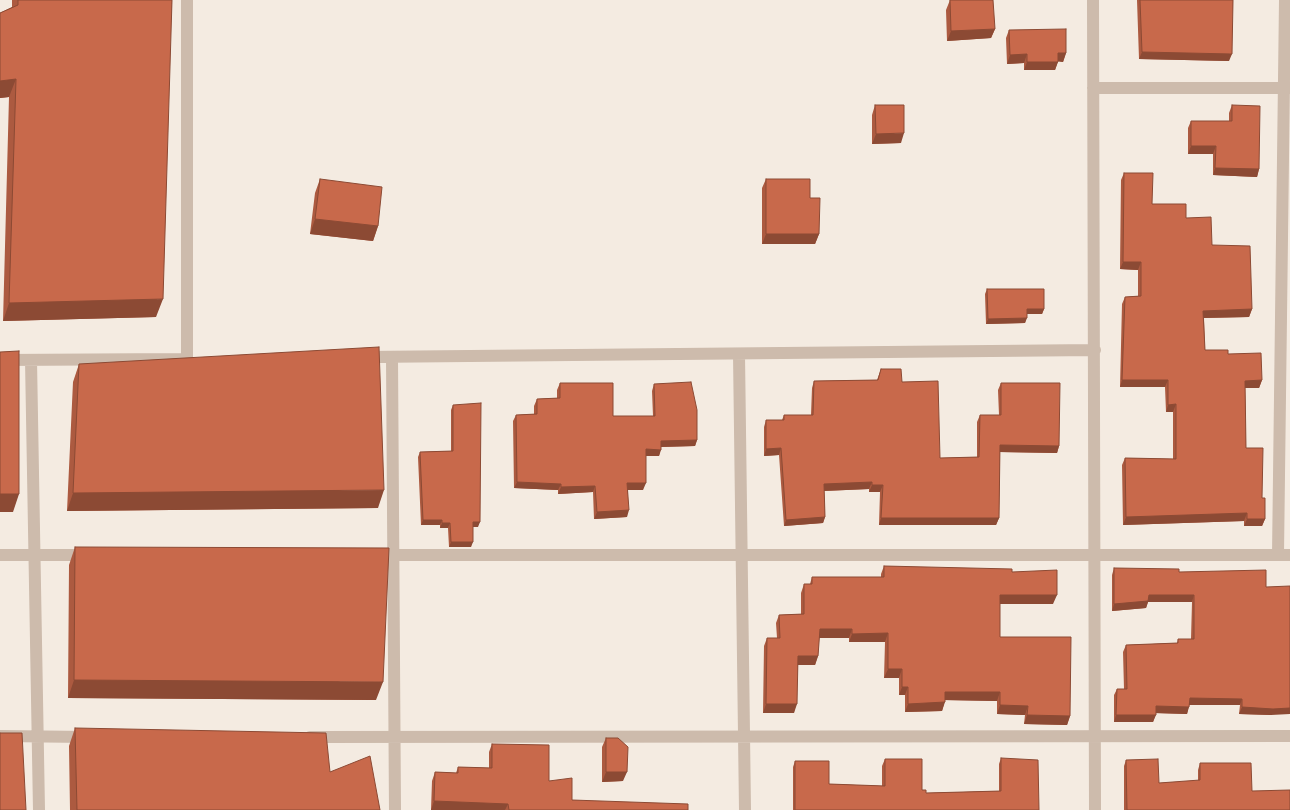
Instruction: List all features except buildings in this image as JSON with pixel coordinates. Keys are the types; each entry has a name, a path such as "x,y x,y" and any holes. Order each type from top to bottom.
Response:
{"street":[{"path":"0,360 192,359 187,0"},
{"path":"1093,0 1096,555 1095,810"},
{"path":"363,555 1284,555 1287,88 1284,0"},
{"path":"1093,88 1287,88"},
{"path":"353,357 1095,350"},
{"path":"739,354 745,810"},
{"path":"392,357 394,810"},
{"path":"31,360 36,555 39,810"},
{"path":"0,555 105,555"},
{"path":"0,736 98,737"},
{"path":"295,738 1290,736"}]}
